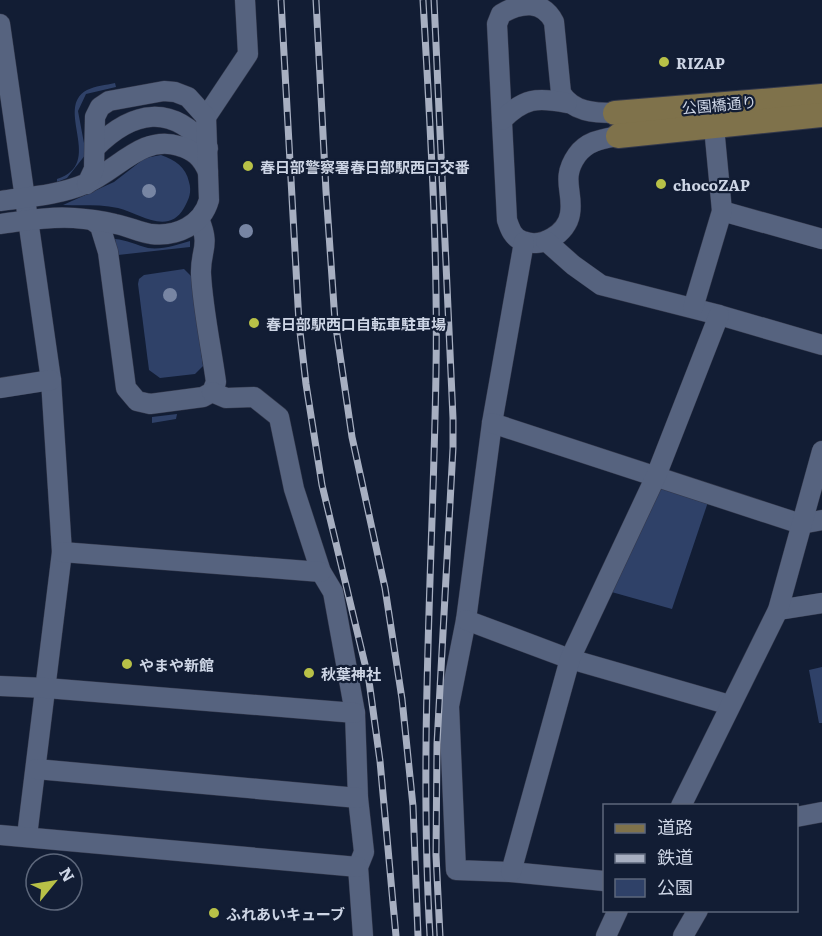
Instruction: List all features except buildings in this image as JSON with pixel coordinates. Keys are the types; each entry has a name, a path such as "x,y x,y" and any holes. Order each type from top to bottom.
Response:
{"main road":[{"name":"公園橋通り","path":"617,124 822,96"},
{"name":"公園橋通り","path":"617,124 714,127 822,115"}],"street":[{"path":"206,117 248,54 245,0"},
{"path":"502,120 515,107 544,98 567,103 617,124 588,144 578,154 571,166 567,182 571,213 557,235 546,241 524,242 515,236 507,220 497,24 501,14 524,2 551,5 561,93 567,103"},
{"path":"0,24 51,380 62,552 27,836"},
{"path":"0,224 52,218 117,224 149,234 166,234 187,229 199,219 207,208 209,200 206,117 189,97 176,92 164,91 109,101 100,107 95,117 94,168 87,183"},
{"path":"95,148 115,129 130,121 146,117 162,118 191,128 208,148"},
{"path":"693,308 722,211 714,127"},
{"path":"0,201 72,189 108,172 139,150 166,142 192,150 203,160 208,174"},
{"path":"722,211 822,239"},
{"path":"92,220 100,226 108,252 126,388 137,402 150,404 203,397 212,392 216,382 201,272 205,234 199,219"},
{"path":"546,241 573,265 601,285 719,315 822,345"},
{"path":"524,242 492,423 466,620 449,706 456,870 511,872 603,881"},
{"path":"511,872 570,659 633,531 719,315"},
{"path":"0,388 51,380"},
{"path":"212,392 226,398 254,397 279,417 294,489 321,572 333,592 355,713 358,798 364,852 358,867 363,936"},
{"path":"492,423 763,513 801,524 822,520"},
{"path":"682,804 774,613 822,451"},
{"path":"62,552 321,572"},
{"path":"774,613 822,603"},
{"path":"466,620 570,659 730,705"},
{"path":"0,686 355,713"},
{"path":"36,769 358,798"},
{"path":"798,817 822,812"},
{"path":"0,835 358,867"},
{"path":"606,936 617,912"},
{"path":"683,936 697,912"}],"green space":[{"path":"115,83 116,87 86,94 78,111 86,154 67,178 57,182 57,179 71,172 78,161 75,109 78,98 87,90"},
{"path":"161,155 183,168 190,186 190,195 184,208 170,221 162,222 144,218 118,208 63,205 114,182 145,158"},
{"path":"115,239 148,248 169,247 190,241 190,247 118,255"},
{"path":"184,269 191,276 203,366 195,374 160,378 149,370 139,279 144,275"},
{"path":"177,414 176,419 152,423 152,417"},
{"path":"658,480 709,499 672,609 608,591"},
{"path":"822,667 822,723 819,723 809,670"}],"railway":[{"path":"281,0 299,323 306,384 322,485 369,681 380,761 396,936"},
{"path":"316,0 335,321 352,437 385,588 402,699 413,806 418,936"},
{"path":"423,0 436,279 426,724 430,936"},
{"path":"434,0 453,418 437,744 436,855 440,936"}],"place":[{"name":"RIZAP","path":"664,62"},
{"name":"春日部警察署春日部駅西口交番","path":"248,166"},
{"name":"chocoZAP","path":"661,184"},
{"name":"春日部駅西口自転車駐車場","path":"254,323"},
{"name":"やまや新館","path":"127,664"},
{"name":"秋葉神社","path":"309,673"},
{"name":"ふれあいキューブ","path":"214,913"}]}
